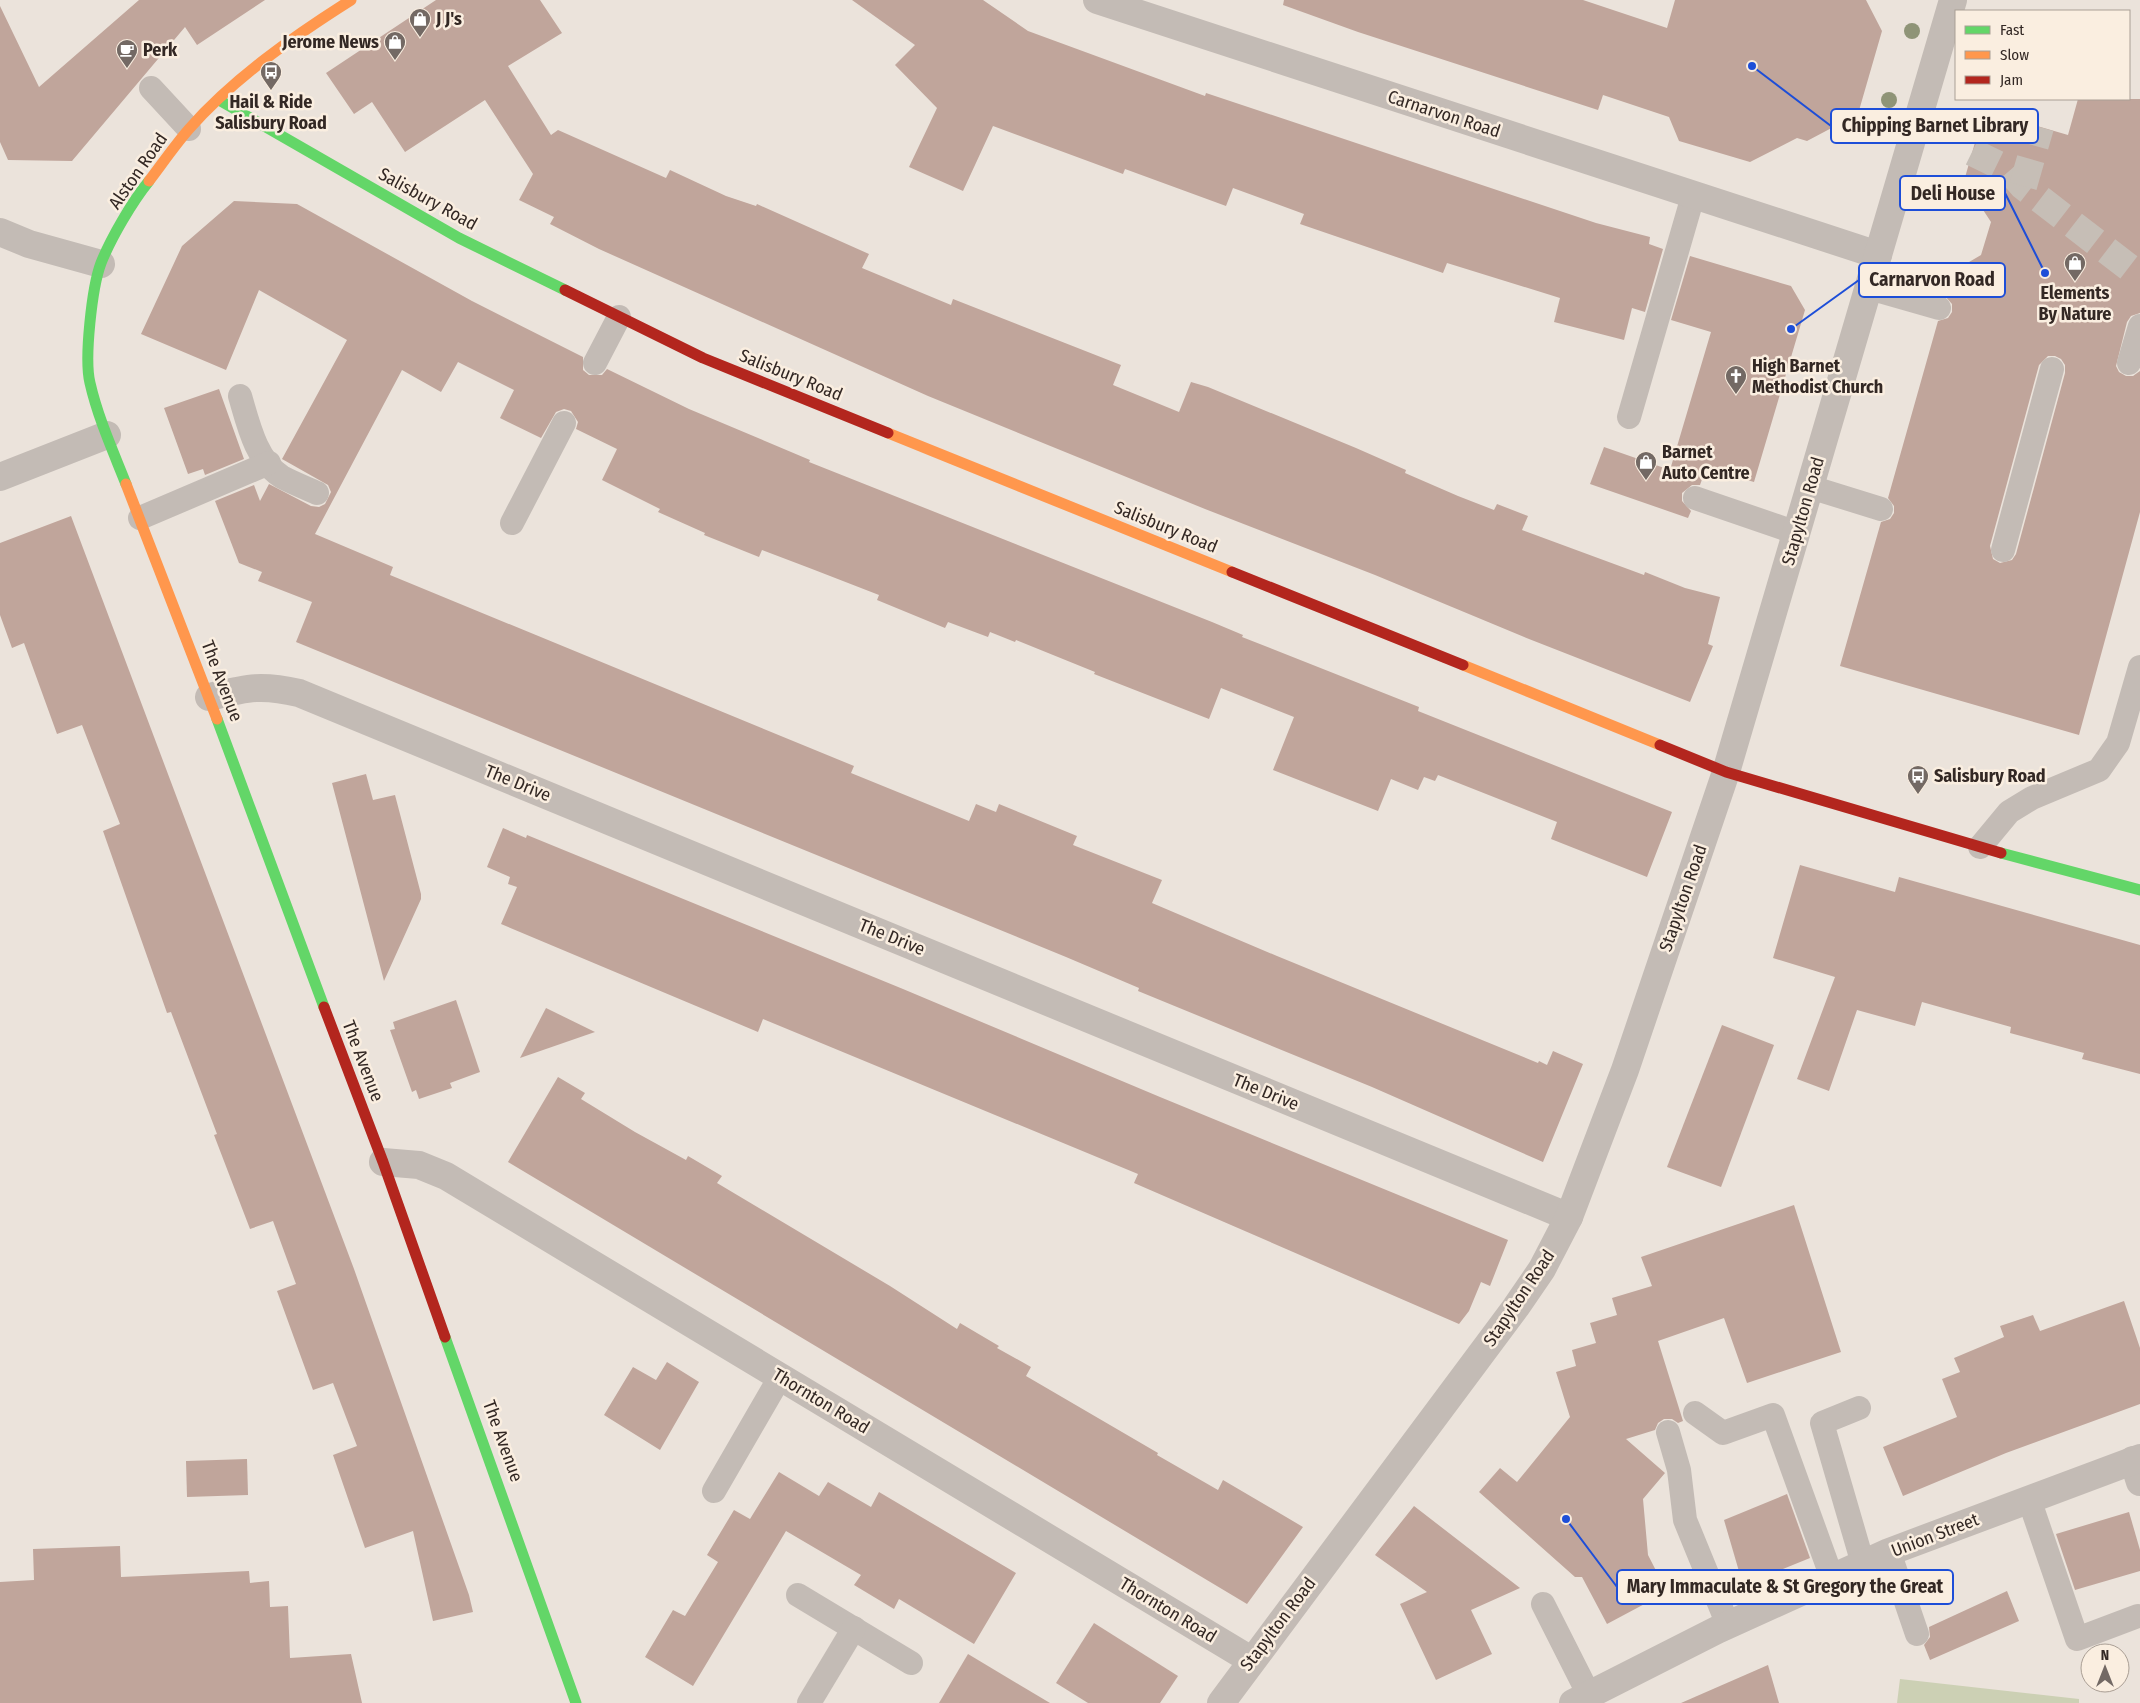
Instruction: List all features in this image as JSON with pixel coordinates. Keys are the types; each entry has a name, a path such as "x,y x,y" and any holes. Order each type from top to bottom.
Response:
{"street":[{"name":"Alston Road","path":"107,435 90,383 86,360 92,312 101,264 138,195 189,129 218,100 290,39 351,0"},
{"name":"Carnarvon Road","path":"1097,0 1878,255"},
{"name":"Stapylton Road","path":"1221,1703 1251,1660 1516,1308 1542,1269 1569,1217 1625,1070 1726,772 1952,0"},
{"name":"Salisbury Road","path":"218,100 459,238 712,362 1726,772 1980,847 2140,890"},
{"path":"0,232 29,244 101,264"},
{"path":"0,477 107,435"},
{"name":"The Avenue","path":"107,435 209,697 294,929 383,1162 576,1703"},
{"name":"The Drive","path":"209,697 246,688 271,686 299,693 1569,1217"},
{"name":"Thornton Road","path":"383,1162 418,1165 446,1176 1251,1660"},
{"name":"Union Street","path":"1581,1699 1728,1626 1889,1552 2029,1499 2138,1467"}],"lane":[{"path":"151,88 189,129"},
{"path":"1628,417 1693,196"},
{"path":"1869,288 1939,308"},
{"path":"595,363 619,317"},
{"path":"2128,363 2140,326"},
{"path":"2003,550 2052,369"},
{"path":"240,396 256,446 268,464 280,476 317,493"},
{"path":"512,523 564,423"},
{"path":"140,518 268,464"},
{"path":"1810,488 1881,509"},
{"path":"1695,498 1796,533"},
{"path":"1980,847 2009,812 2032,798 2099,770 2118,743 2140,667"},
{"path":"714,1491 780,1376"},
{"path":"1859,1408 1822,1423 1863,1564"},
{"path":"1695,1412 1723,1433 1773,1415 1832,1578"},
{"path":"1668,1432 1678,1470 1685,1520 1728,1626"},
{"path":"2029,1499 2077,1639 2138,1616"},
{"path":"1889,1552 1917,1634"},
{"path":"798,1595 912,1663"},
{"path":"1544,1604 1581,1699"},
{"path":"809,1703 854,1628"}],"green space":[{"path":"1900,1679 2079,1699 2079,1703 1897,1703"}],"building":[{"path":"139,0 265,0 197,45 185,27 72,161 8,160 0,142 0,6 39,87"},
{"path":"436,0 540,0 562,33 508,66 551,135 558,130 666,178 670,170 726,196 756,206 757,204 869,254 862,268 951,305 953,299 1121,365 1113,385 1179,412 1191,382 1208,387 1356,448 1406,470 1405,473 1458,496 1494,510 1497,504 1528,516 1522,530 1644,575 1645,572 1685,588 1720,597 1708,644 1713,646 1690,702 1529,639 1375,575 1205,509 928,396 599,249 550,224 554,217 519,200 533,174 485,100 405,152 372,102 354,114 326,73"},
{"path":"852,0 983,0 1028,31 1205,96 1206,93 1596,223 1650,237 1649,244 1663,249 1645,312 1632,308 1624,340 1554,322 1560,298 1447,263 1443,273 1300,224 1304,214 1233,188 1226,206 1125,169 1123,174 993,126 963,191 909,167 937,108 895,65 915,45"},
{"path":"1284,0 1583,0 1667,28 1675,0 1866,0 1882,31 1858,114 1807,141 1797,138 1750,162 1679,141 1669,117 1603,95 1598,110 1358,32 1283,5"},
{"path":"2140,99 2140,313 2131,316 2127,322 2116,366 2119,372 2126,376 2133,376 2140,371 2140,512 2079,735 1840,666 1881,522 1890,519 1894,513 1894,506 1888,498 1938,321 1948,318 1952,312 1952,304 1945,296 1952,272 1981,255 1991,222 1964,181 1976,139 2013,119 2068,135 2078,100","holes":["2048,356 2055,356 2061,359 2065,365 2065,373 2016,554 2012,560 2000,563 1993,559 1990,546 2039,365"]},
{"path":"234,201 297,204 472,301 583,357 583,370 589,375 602,375 607,369 689,409 810,460 809,462 1212,622 1243,635 1242,637 1419,707 1418,711 1672,812 1647,877 1551,839 1557,822 1438,775 1435,781 1424,777 1418,790 1391,779 1378,811 1273,770 1294,717 1221,688 1209,719 1094,674 1095,672 1016,640 1015,642 990,632 988,637 948,622 945,628 877,600 879,595 812,569 762,550 759,557 704,535 705,533 658,512 660,509 602,480 617,449 576,429 578,422 571,411 564,409 556,412 541,438 500,418 514,390 458,362 441,392 402,370 315,534 393,567 390,575 854,766 851,773 969,821 976,804 996,812 999,804 1077,836 1073,845 1162,880 1152,903 1277,956 1538,1063 1539,1061 1547,1065 1553,1051 1583,1064 1543,1162 1372,1087 1138,991 1139,988 1066,957 296,642 312,602 258,581 262,572 239,563 215,501 254,485 260,501 269,484 311,506 319,507 325,504 331,492 328,485 282,459 347,340 259,290 226,370 141,334 182,246"},
{"name":"High Barnet Methodist Church","path":"1690,256 1791,286 1805,310 1754,482 1706,468 1700,485 1692,485 1682,493 1682,501 1691,511 1688,518 1590,484 1604,447 1670,470 1711,332 1671,320"},
{"path":"219,389 244,459 205,475 203,469 188,474 164,408"},
{"path":"71,516 354,1269 469,1595 473,1612 433,1621 413,1531 365,1548 333,1455 357,1446 333,1383 313,1390 277,1291 296,1284 273,1221 250,1229 214,1135 217,1134 171,1012 167,1013 103,831 120,824 82,725 57,734 24,643 12,648 0,615 0,543"},
{"path":"366,774 373,800 395,795 421,894 421,899 384,981 332,783"},
{"path":"503,828 526,838 527,835 903,989 1508,1240 1490,1286 1481,1282 1469,1311 1459,1324 1134,1183 1138,1174 763,1019 758,1032 501,924 517,887 508,884 510,877 487,867"},
{"path":"1800,865 1895,892 1899,877 2140,945 2140,1074 2082,1059 2084,1053 2010,1033 2011,1027 1922,1002 1915,1026 1857,1010 1829,1091 1797,1079 1835,977 1773,958"},
{"path":"456,1000 480,1072 450,1083 452,1088 419,1099 416,1090 412,1092 390,1030 395,1029 393,1022"},
{"path":"546,1008 595,1032 520,1058"},
{"path":"1722,1025 1774,1045 1721,1187 1667,1167"},
{"path":"558,1077 585,1093 581,1099 635,1132 686,1160 688,1156 722,1176 717,1183 890,1286 957,1329 960,1323 999,1346 997,1348 1031,1367 1026,1376 1218,1490 1223,1480 1303,1527 1247,1604 508,1162"},
{"path":"1794,1205 1841,1352 1747,1383 1724,1318 1658,1341 1683,1421 1678,1423 1672,1419 1664,1419 1658,1423 1655,1430 1626,1439 1665,1473 1643,1499 1648,1555 1667,1592 1607,1624 1582,1577 1575,1577 1479,1492 1500,1468 1517,1482 1570,1417 1556,1372 1576,1366 1572,1350 1596,1343 1590,1323 1617,1315 1612,1298 1652,1286 1641,1257"},
{"path":"2124,1301 2140,1348 2140,1404 2006,1453 1903,1496 1883,1447 1957,1417 1942,1379 1960,1372 1954,1358 2004,1337 2000,1326 2033,1315 2040,1331"},
{"path":"667,1362 699,1382 660,1450 604,1415 633,1367 656,1380"},
{"path":"247,1459 248,1495 187,1497 186,1461"},
{"path":"779,1472 819,1496 828,1482 871,1507 879,1492 1016,1573 974,1644 899,1599 894,1609 854,1585 861,1575 786,1531 693,1686 645,1657 673,1610 685,1616 718,1562 707,1555 734,1510 750,1519"},
{"path":"1787,1494 1810,1558 1743,1585 1724,1520"},
{"path":"1414,1506 1520,1588 1471,1610 1492,1654 1436,1680 1400,1604 1427,1592 1375,1555"},
{"path":"2129,1512 2140,1550 2140,1571 2075,1590 2056,1534"},
{"path":"120,1546 121,1577 249,1571 250,1583 269,1581 270,1607 288,1606 290,1658 351,1654 362,1703 0,1703 0,1582 34,1580 33,1549"},
{"path":"2007,1591 2019,1621 1930,1660 1924,1645 1930,1637 1929,1627"},
{"path":"1094,1623 1178,1676 1160,1703 1088,1703 1056,1683"},
{"path":"968,1654 1050,1703 939,1703"},
{"path":"1768,1665 1779,1703 1681,1703"}],"tunnel":[{"path":"2023,186 2040,127"},
{"path":"1972,152 2009,170 2023,186 2140,276"}],"traffic: fast":[{"path":"219,100 459,238 565,290"},
{"path":"126,484 93,396 88,372 88,341 95,288 101,263 122,220 149,181"},
{"path":"217,719 324,1007"},
{"path":"2001,853 2140,890"},
{"path":"445,1337 576,1703"}],"traffic: slow":[{"path":"149,181 189,129 225,92 287,43 351,0"},
{"path":"888,433 1232,572"},
{"path":"126,484 217,719"},
{"path":"1463,665 1660,745"}],"traffic: jam":[{"path":"565,290 703,358 888,433"},
{"path":"1232,572 1463,665"},
{"path":"1660,745 1726,772 2001,853"},
{"path":"324,1007 383,1162 445,1337"}],"place":[{"name":"J J's","path":"420,38"},
{"name":"Jerome News","path":"395,61"},
{"name":"Chipping Barnet Library","path":"1752,66"},
{"name":"Perk","path":"127,69"},
{"name":"Hail & Ride Salisbury Road","path":"271,91"},
{"name":"Deli House","path":"2045,273"},
{"name":"Elements By Nature","path":"2075,282"},
{"name":"Carnarvon Road","path":"1791,329"},
{"name":"High Barnet Methodist Church","path":"1736,395"},
{"name":"Barnet Auto Centre","path":"1646,481"},
{"name":"Salisbury Road","path":"1918,795"},
{"name":"Mary Immaculate & St Gregory the Great","path":"1566,1519"}]}
